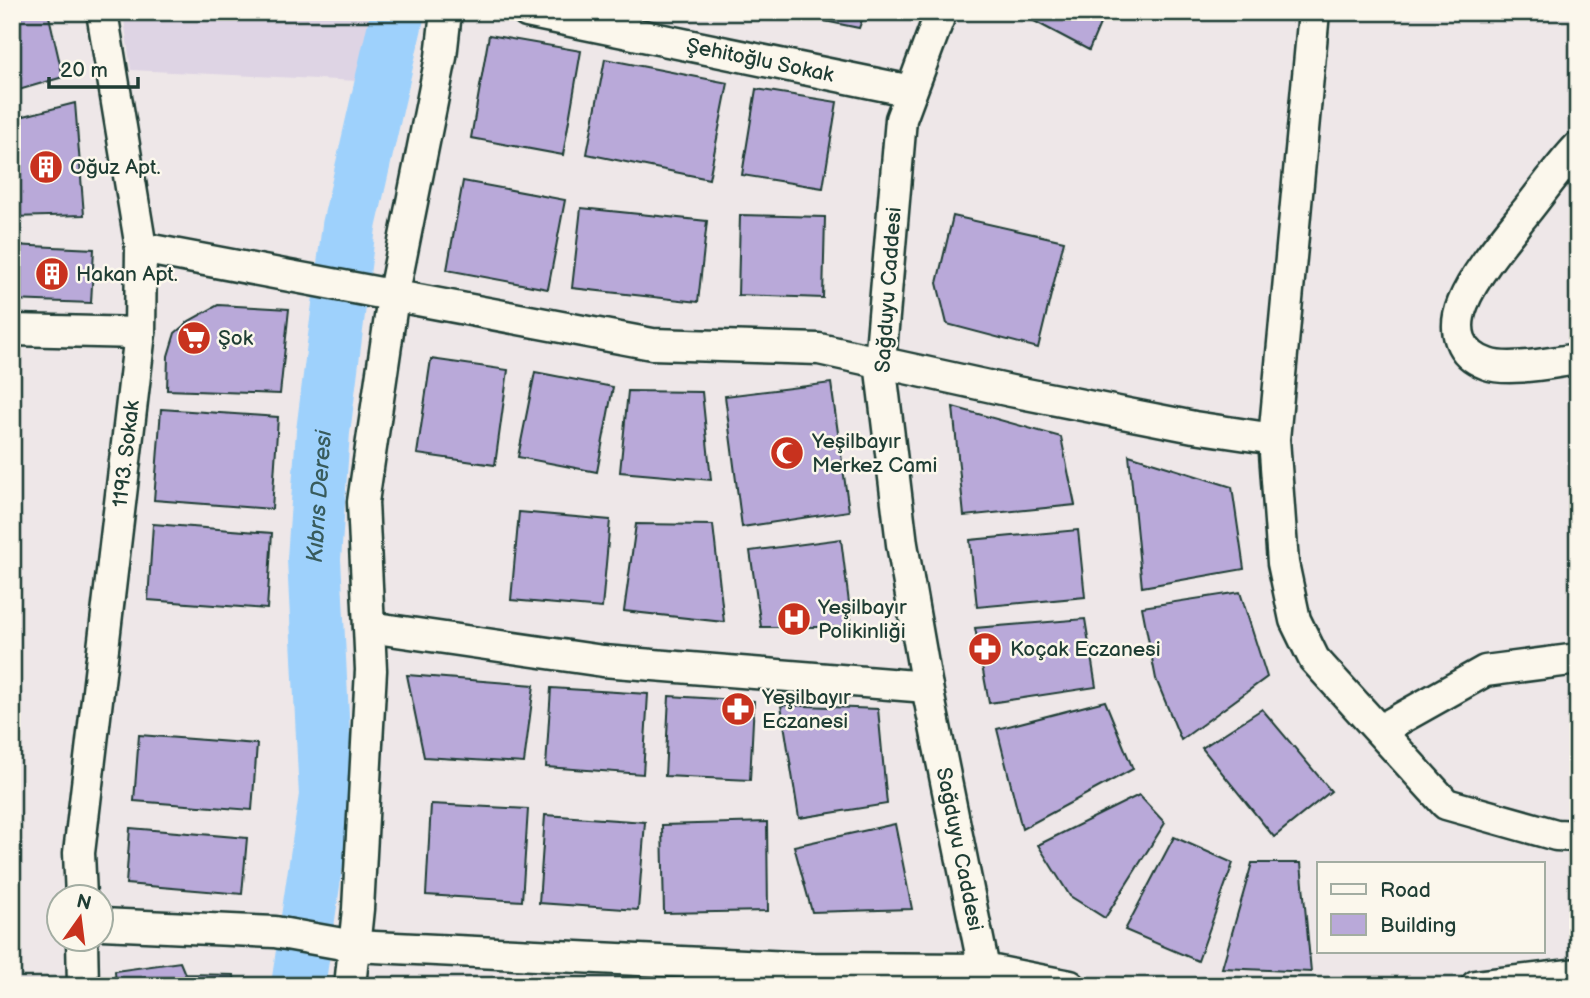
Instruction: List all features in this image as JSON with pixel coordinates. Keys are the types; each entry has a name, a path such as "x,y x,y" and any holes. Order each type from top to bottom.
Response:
{"street":[{"name":"1193. Sokak","path":"80,883 79,853 140,333 141,248 102,12"},
{"path":"351,986 351,945 371,670 363,502 393,297 441,57 446,12"},
{"name":"Şehitoğlu Sokak","path":"527,12 911,91"},
{"name":"Sağduyu Caddesi","path":"941,12 901,119 880,362 902,544 984,978"},
{"path":"1314,12 1274,439 1283,563 1296,620 1314,659 1446,804 1556,835 1578,836"},
{"path":"1578,147 1493,253 1463,302 1459,319 1459,338 1466,353 1489,365 1510,366 1578,359"},
{"path":"141,248 652,344 820,349 1011,391 1168,422 1274,439"},
{"path":"12,330 140,333"},
{"path":"369,627 603,661 927,687"},
{"path":"1380,730 1485,671 1578,659"},
{"path":"116,925 275,932 351,945 811,968 1070,986"},
{"path":"82,953 83,986"},
{"path":"1476,986 1578,974"}],"shaded area":[{"path":"123,12 374,12 358,81 131,70"}],"building":[{"path":"12,12 48,12 63,77 12,92"},
{"path":"781,12 865,12 859,28"},
{"path":"1017,12 1105,12 1089,50"},
{"path":"489,35 581,51 563,155 471,138"},
{"path":"605,59 728,83 709,179 587,154"},
{"path":"756,89 837,102 823,188 742,175"},
{"name":"Oğuz Apt.","path":"75,103 84,215 12,217 12,119"},
{"path":"463,181 565,200 548,289 447,270"},
{"path":"581,208 707,221 698,302 572,288"},
{"path":"740,215 825,217 823,298 738,295"},
{"path":"953,216 1064,241 1038,348 947,324 937,283"},
{"name":"Hakan Apt.","path":"12,245 94,249 91,303 12,300"},
{"path":"218,305 289,309 280,394 167,390 168,356 175,333 189,321"},
{"path":"431,359 508,370 495,465 417,454"},
{"path":"535,372 613,387 597,472 518,457"},
{"name":"Yeşilbayır Merkez Cami","path":"831,383 849,511 742,527 725,396"},
{"path":"628,391 702,392 711,480 620,472"},
{"path":"953,407 1061,437 1075,505 964,516"},
{"path":"161,409 278,417 272,509 154,500"},
{"path":"1129,455 1232,487 1244,569 1142,587"},
{"path":"519,512 610,520 602,608 511,600"},
{"path":"153,524 272,533 267,609 148,600"},
{"path":"636,524 713,525 724,622 624,611"},
{"path":"1078,530 1085,597 977,607 970,540"},
{"path":"841,539 852,627 761,627 750,551"},
{"path":"1240,592 1267,677 1181,740 1156,679 1142,607"},
{"path":"1085,619 1096,687 989,703 975,628"},
{"path":"407,675 534,685 524,763 424,757"},
{"path":"551,688 648,694 643,774 546,767"},
{"path":"669,696 754,701 750,780 665,776"},
{"path":"1105,701 1133,769 1022,829 997,729"},
{"path":"781,705 878,709 887,804 799,818"},
{"path":"1262,709 1331,791 1274,837 1202,748"},
{"path":"139,735 257,744 252,810 134,801"},
{"path":"1139,795 1165,823 1105,918 1070,896 1038,845"},
{"path":"431,804 528,809 522,901 426,895"},
{"path":"545,815 645,822 638,910 539,903"},
{"path":"767,822 768,911 664,913 662,825"},
{"path":"895,824 912,909 812,912 794,846"},
{"path":"130,828 247,838 242,894 126,884"},
{"path":"1174,837 1233,863 1198,961 1125,930"},
{"path":"1252,863 1301,863 1311,972 1222,968"},
{"path":"180,962 185,974 234,975 235,986 116,986 115,971"},
{"path":"397,981 456,986 397,986"}],"waterway":[{"name":"Kıbrıs Deresi","path":"298,986 326,796 314,559 323,432 349,226 398,12"}],"place":[{"name":"Oğuz Apt.","path":"46,167"},
{"name":"Hakan Apt.","path":"52,274"},
{"name":"Şok","path":"194,338"},
{"name":"Yeşilbayır Merkez Cami","path":"787,453"},
{"name":"Yeşilbayır Polikinliği","path":"794,619"},
{"name":"Koçak Eczanesi","path":"985,649"},
{"name":"Yeşilbayır Eczanesi","path":"738,709"}]}
